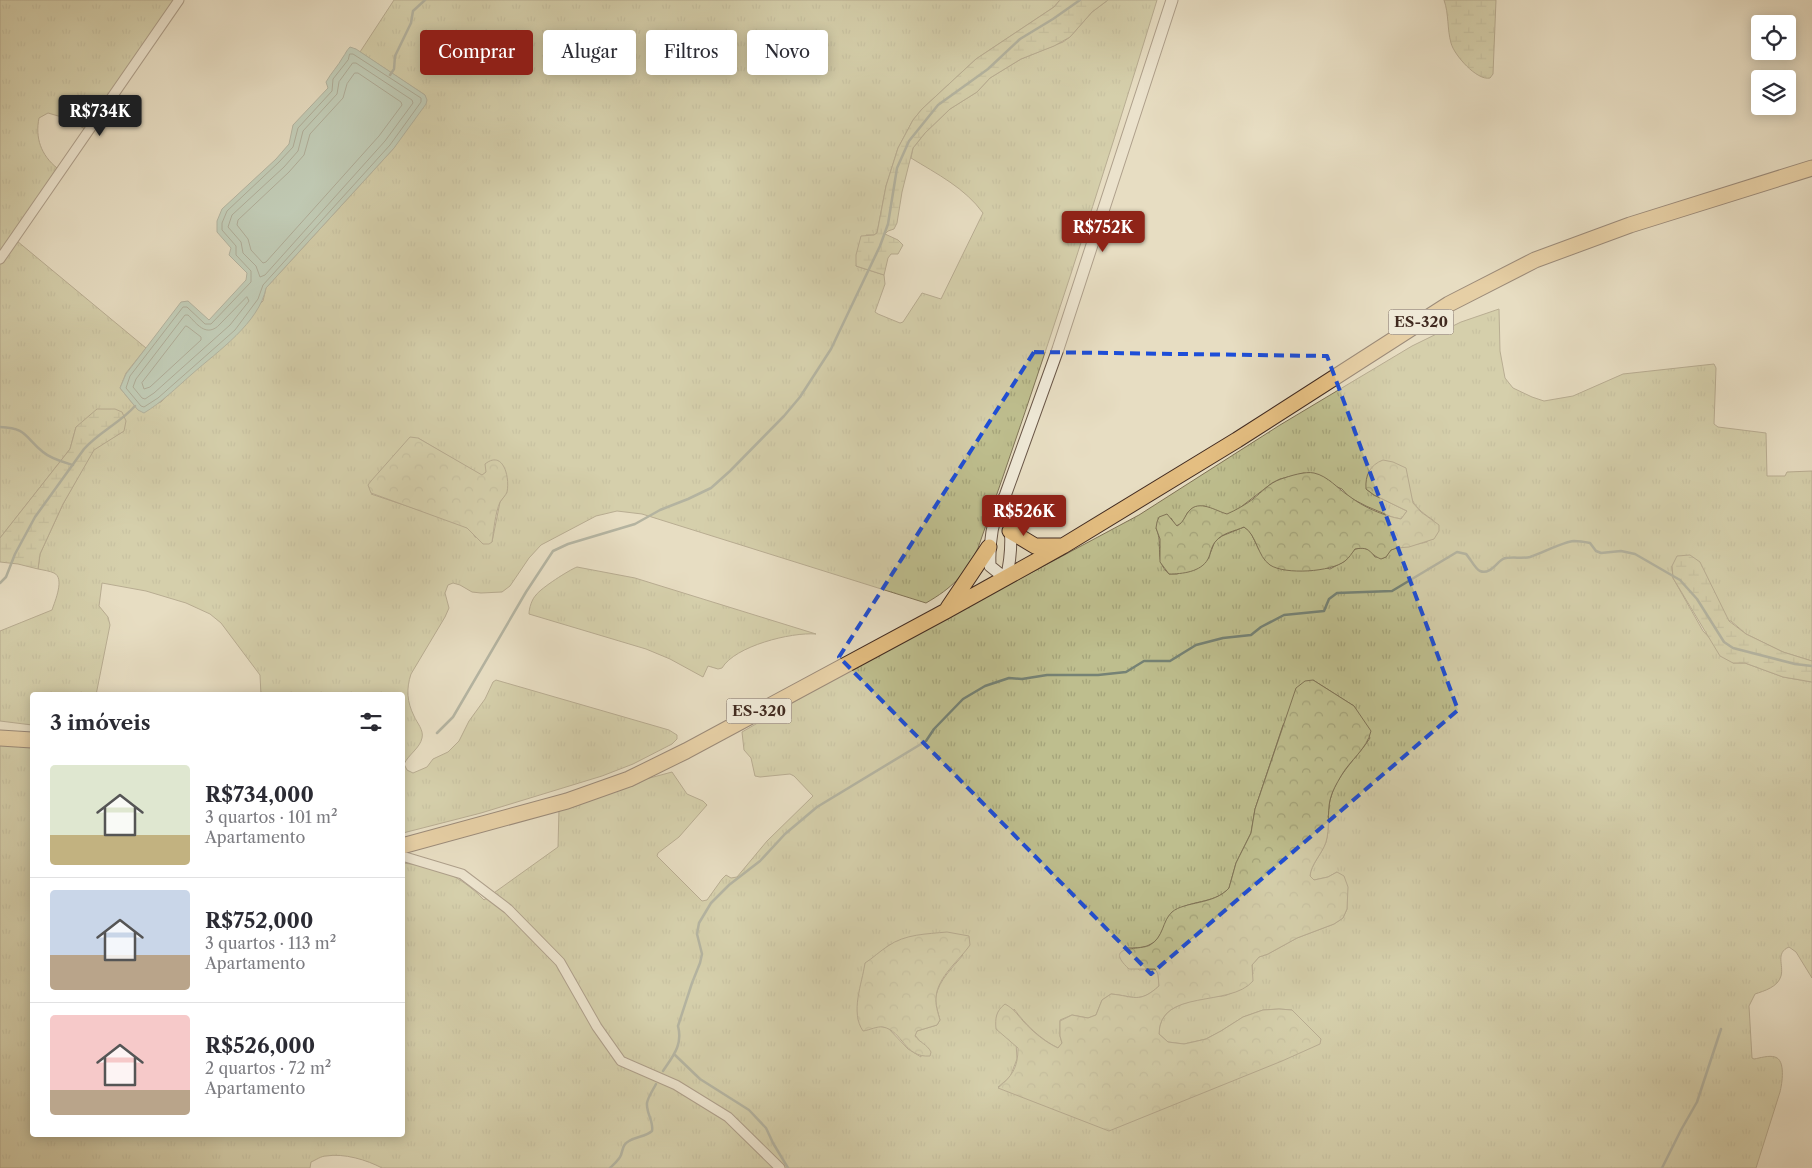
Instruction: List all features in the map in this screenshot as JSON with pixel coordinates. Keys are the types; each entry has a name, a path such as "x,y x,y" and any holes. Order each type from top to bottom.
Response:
{"main road":[{"name":"ES-320","path":"405,845 567,801 629,779 1006,579 1063,546 1237,440 1449,304 1535,260 1630,225 1812,168"},
{"path":"1010,532 1035,546 1063,546"},
{"path":"946,611 989,547"},
{"path":"0,738 30,740"}],"street":[{"path":"0,259 179,0"},
{"path":"1005,496 1008,509 1011,558 1006,579 990,566 989,547 996,510 1005,496 1058,349 1172,0"},
{"path":"405,857 462,874 508,909 560,962 597,1026 621,1060 676,1085 728,1117 780,1168"}],"highlighted area":[{"path":"1034,352 1327,356 1458,710 1151,974 839,657"}],"green space":[{"path":"0,0 175,0 85,129 65,118 48,113 39,118 40,146 47,158 57,168 11,236 146,348 126,373 120,388 138,410 161,402 263,301 266,288 394,148 425,95 360,52 394,0 1060,0 1054,7 976,59 922,109 913,120 898,148 886,186 877,233 866,235 856,266 884,275 885,284 875,312 900,323 903,322 922,293 941,299 983,213 959,189 911,158 913,148 925,133 950,109 977,92 990,78 1021,59 1063,42 1070,37 1092,12 1108,0 1157,0 1070,275 978,548 968,566 957,580 926,603 642,514 617,511 596,516 541,545 529,558 510,586 502,592 472,592 460,585 453,583 448,585 445,593 449,608 409,680 409,701 422,735 421,742 405,763 405,692 261,692 260,675 221,623 210,614 186,603 146,591 102,583 99,606 108,617 110,625 97,692 30,692 30,725 0,721 0,631 52,610 59,580 54,573 38,569 40,554 63,504 94,449 124,431 76,427 70,449 0,538","holes":["418,438 482,476 486,472 507,492 500,502 492,542 475,537 471,530 458,523 371,494"]},
{"path":"1060,0 1108,0 1092,12 1070,37 1054,46 1021,59 990,78 977,92 950,109 925,133 913,148 902,192 897,223 894,229 885,234 898,240 903,245 898,254 891,254 888,258 884,275 856,266 856,255 861,236 877,233 886,186 898,148 913,120 922,109 976,59 1054,7"},
{"path":"1444,0 1496,0 1493,74 1490,78 1485,78 1473,71 1461,60 1453,48"},
{"path":"1499,309 1500,351 1505,378 1513,388 1544,401 1573,396 1623,374 1714,364 1716,368 1714,424 1718,427 1766,433 1767,476 1785,476 1787,472 1812,471 1812,661 1783,652 1746,634 1731,621 1728,621 1672,566 1673,578 1703,631 1733,663 1745,663 1783,677 1812,682 1812,978 1796,952 1789,947 1781,956 1782,972 1777,983 1755,994 1749,1006 1752,1058 1775,1057 1782,1067 1780,1092 1756,1168 382,1168 355,1158 333,1155 311,1162 310,1168 0,1168 0,735 30,740 30,1137 405,1137 405,863 447,873 466,884 484,900 558,847 559,809 672,772 687,794 703,801 707,805 679,837 658,853 657,856 702,901 707,900 726,875 731,878 737,877 767,841 813,796 790,774 755,776 751,758 744,750 742,732 853,668 1139,515 1280,425 1412,346 1461,322","holes":["1405,468 1411,498 1418,509 1433,520 1427,542 1393,549 1386,557 1375,557 1366,549 1355,549 1345,561 1330,569 1259,550 1250,531 1244,527 1215,541 1208,559 1177,574 1169,574 1161,563 1156,528 1171,518 1176,526 1182,523 1188,512 1204,506 1227,515 1280,479 1304,473 1342,489 1349,497 1366,506 1401,519 1407,511 1374,495 1366,489","1313,680 1354,706 1370,738 1342,775 1333,791 1329,805 1326,842 1312,867 1310,876 1314,880 1328,877 1337,872 1347,899 1347,909 1343,918 1334,924 1297,938 1259,957 1252,965 1253,974 1232,993 1225,996 1192,1001 1169,1011 1160,1025 1159,1034 1168,1042 1184,1044 1206,1039 1243,1017 1263,1010 1279,1009 1292,1010 1321,1039 998,1087 1010,1077 1017,1059 1014,1009 1034,1031 1058,1048 1062,1043 1060,1020 1072,1015 1088,1018 1096,1015 1102,1000 1111,994 1136,998 1152,992 1159,986 1158,973 1155,969 1139,970 1127,948 1142,947 1153,943 1161,934 1173,913 1185,906 1218,896 1229,888 1236,863 1251,833 1255,809 1283,725","889,945 963,955 947,974 938,990 936,1002 940,1020 937,1025 917,1031 915,1035 919,1040 921,1057 908,1049 888,1028 880,1026 880,953"]},
{"path":"97,409 115,409 122,412 126,421 124,431 94,450 63,504 40,554 38,569 0,562 0,538 70,449 76,427"},
{"path":"410,437 418,438 482,475 486,472 485,464 492,460 497,460 501,463 506,473 508,486 507,492 500,502 497,511 492,542 483,544 467,528 371,493 368,485"},
{"path":"1383,460 1406,468 1413,503 1421,512 1439,525 1439,531 1434,539 1409,547 1391,550 1386,557 1381,559 1367,550 1355,549 1346,560 1338,565 1319,570 1297,571 1270,565 1262,556 1252,535 1244,527 1219,538 1213,545 1208,559 1201,567 1185,573 1169,574 1160,562 1160,539 1156,528 1159,517 1167,514 1177,526 1183,521 1189,511 1198,506 1208,507 1227,514 1250,501 1273,483 1302,473 1319,475 1361,504 1394,518 1401,519 1407,511 1374,495 1366,489 1366,479 1369,471 1378,462"},
{"path":"1690,555 1700,562 1729,621 1746,634 1783,652 1812,661 1812,682 1783,677 1745,663 1733,663 1720,656 1673,578 1672,566 1677,556"},
{"path":"577,567 635,578 816,634 793,635 764,642 739,653 722,668 718,669 708,666 703,677 670,659 646,649 529,614 532,601 539,592"},
{"path":"496,680 669,730 677,735 677,739 672,744 633,764 602,776 481,813 405,832 405,766 407,770 413,773 427,767 433,759 448,752 459,741 469,721"},
{"path":"1313,680 1354,706 1371,731 1366,743 1345,770 1333,790 1329,805 1326,842 1312,867 1310,876 1314,880 1328,877 1337,872 1344,876 1348,887 1347,909 1343,918 1334,924 1297,938 1259,957 1252,965 1253,981 1242,989 1229,994 1183,1004 1170,1010 1162,1020 1159,1034 1168,1042 1184,1044 1206,1039 1243,1017 1263,1010 1279,1009 1292,1010 1321,1039 1320,1044 1109,1131 998,1088 1013,1071 1018,1055 1018,1048 996,1029 997,1015 1005,1004 1035,1033 1058,1048 1062,1043 1060,1021 1072,1015 1088,1018 1096,1015 1102,1000 1111,994 1136,998 1152,992 1159,986 1158,974 1155,969 1129,969 1119,956 1121,952 1150,945 1158,938 1172,912 1184,906 1216,897 1229,888 1236,863 1251,833 1255,809 1296,688 1305,681"},
{"path":"947,932 969,936 970,945 945,976 938,989 936,1003 940,1020 937,1025 917,1031 915,1036 929,1049 931,1052 930,1056 914,1053 890,1029 881,1027 863,1031 857,1015 857,1007 865,963 888,946 902,939 916,935"}],"water":[{"path":"350,47 356,49 425,95 426,104 394,148 266,288 262,301 255,313 236,336 169,395 144,413 138,410 120,388 126,374 181,302 188,301 209,320 246,280 247,273 229,255 231,248 217,232 217,221 222,209 276,159 289,144 293,125 328,88 326,82"}],"waterway":[{"path":"390,75 394,69 395,56 411,23 413,11 425,0"},
{"path":"437,733 453,717 526,592 553,551 568,544 635,524 660,510 711,488 784,416 800,397 831,349 880,246 888,224 897,168 909,141 938,105 988,69 1020,39 1080,0"},
{"path":"0,583 6,577 15,554 35,517 84,449 135,406"},
{"path":"0,427 21,431 46,454 73,465"},
{"path":"663,1071 678,1045 678,1026 702,954 697,934 699,923 711,903 729,885 760,861 785,834 817,807 926,741 934,729 963,699 985,686 1009,678 1022,679 1047,675 1098,675 1126,672 1144,661 1170,661 1196,645 1223,638 1251,635 1261,627 1284,615 1324,611 1329,599 1337,593 1392,591 1457,552 1466,554 1477,568 1484,572 1490,570 1503,559 1530,557 1564,543 1574,541 1590,543 1596,551 1601,553 1621,551 1635,554 1680,580 1697,599 1724,642 1733,648 1795,664 1812,666"},
{"path":"1662,1168 1697,1102 1721,1029"},
{"path":"675,1055 700,1079 749,1110 766,1128 788,1168"},
{"path":"610,1168 619,1159 627,1142 652,1131 647,1103 656,1084"}]}
